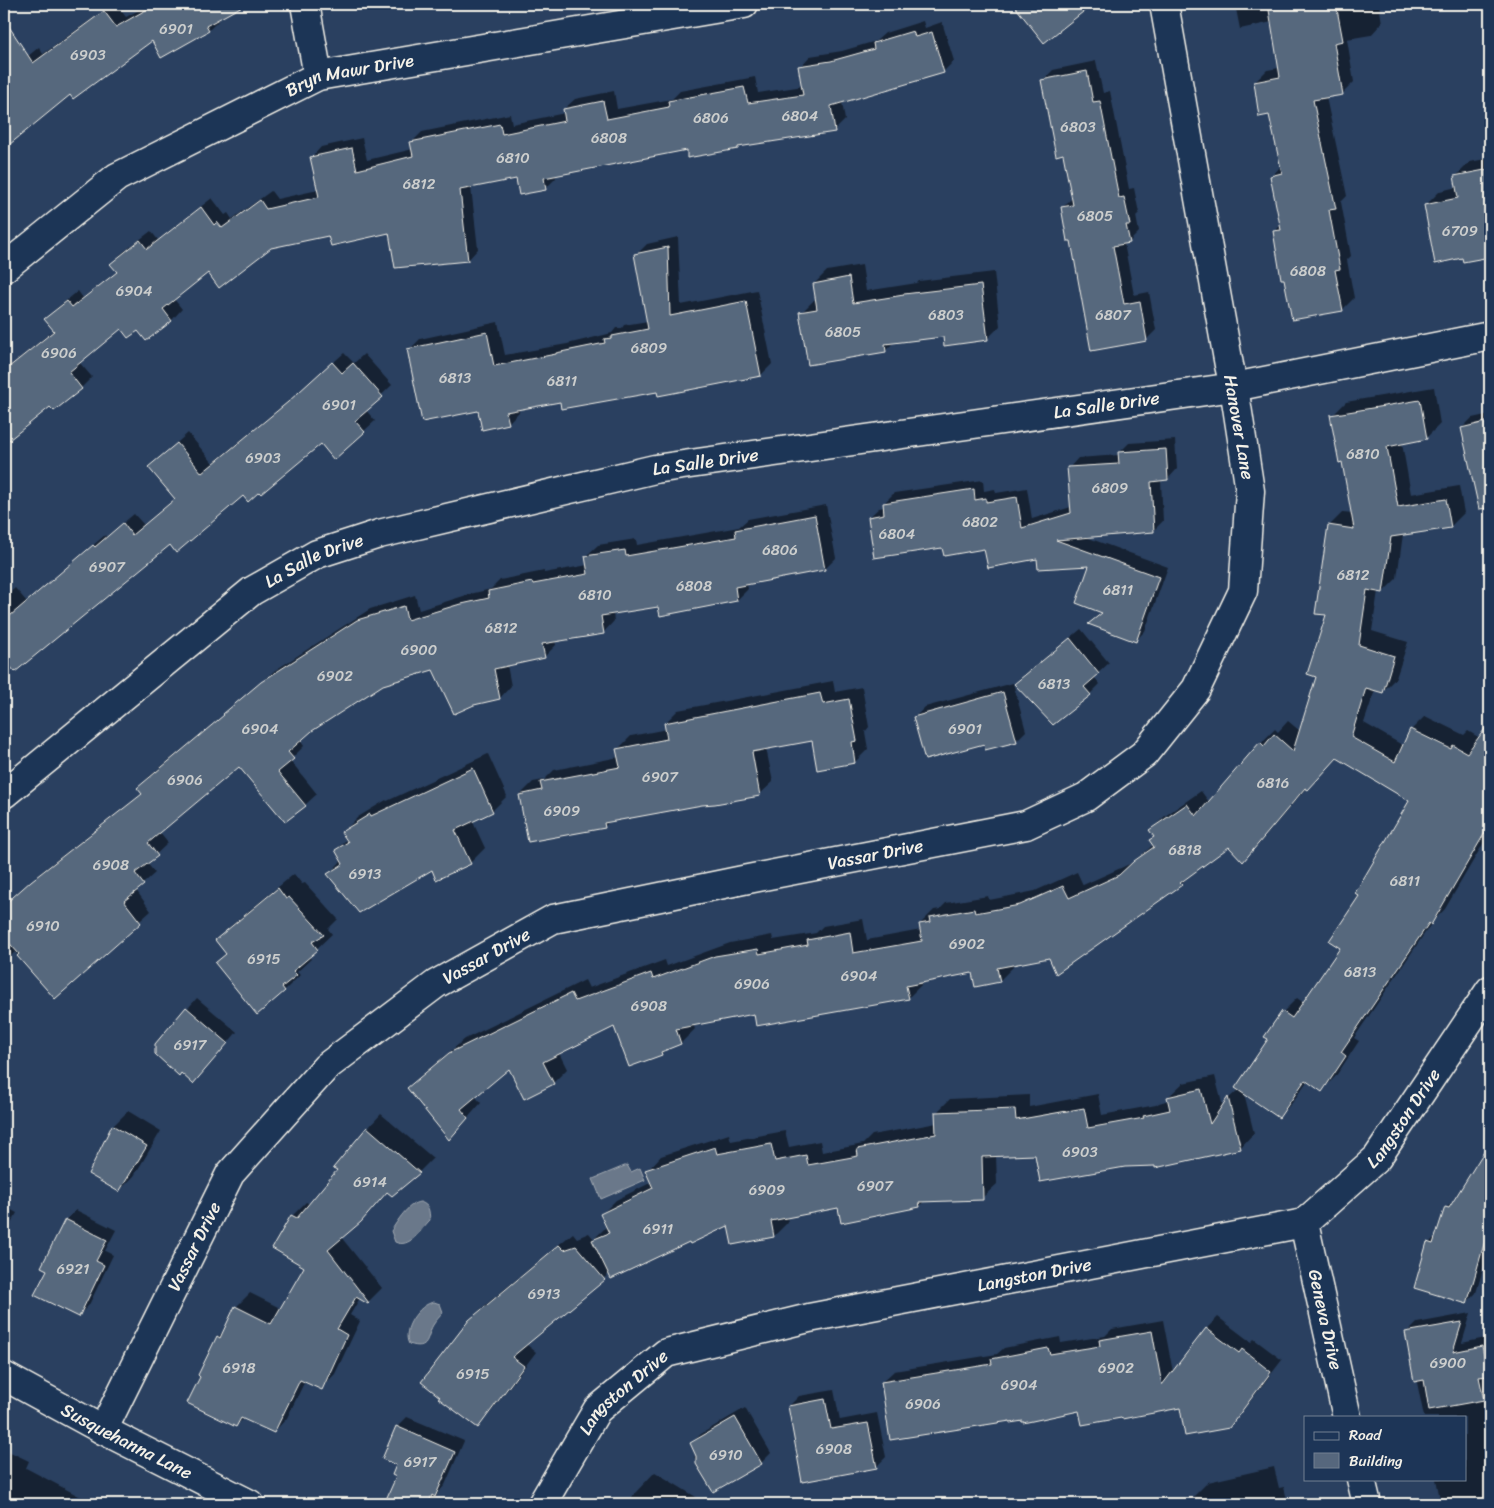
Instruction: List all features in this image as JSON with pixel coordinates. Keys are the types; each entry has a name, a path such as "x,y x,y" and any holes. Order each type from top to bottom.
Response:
{"street":[{"path":"305,4 318,76"},
{"name":"Bryn Mawr Drive","path":"4,268 117,177 318,76 744,4"},
{"name":"Hanover Lane","path":"1086,797 1144,754 1196,689 1243,591 1250,491 1234,388 1164,4"},
{"name":"La Salle Drive","path":"4,794 252,591 317,554 379,534 655,469 1234,388 1490,336"},
{"name":"Vassar Drive","path":"103,1430 230,1174 326,1067 436,984 553,919 742,880 1026,826 1086,797"},
{"name":"Langston Drive","path":"542,1504 597,1410 666,1353 809,1318 1304,1223 1377,1158 1490,990"},
{"name":"Geneva Drive","path":"1304,1223 1347,1416"},
{"name":"Susquehanna Lane","path":"4,1376 103,1430 250,1504"},
{"path":"1361,1480 1367,1504"}],"water":[{"path":"627,1165 631,1172 640,1168 645,1180 601,1199 593,1179"},
{"path":"420,1202 427,1207 430,1220 410,1241 405,1243 395,1242 391,1231 407,1209"},
{"path":"434,1302 440,1304 443,1312 433,1325 426,1342 421,1346 409,1344 407,1332 413,1318 423,1307"}],"building":[{"path":"156,4 246,4 206,26 209,31 161,58 152,41 73,99 70,95 4,149 4,19 33,63 104,11 116,27"},
{"path":"1013,4 1093,4 1044,43"},
{"path":"1268,4 1336,4 1343,41 1334,43 1343,95 1313,100 1336,209 1329,210 1340,269 1335,270 1343,311 1292,320 1284,279 1281,279 1273,231 1281,230 1270,176 1282,173 1269,115 1259,117 1254,82 1280,77"},
{"path":"913,31 915,37 932,32 944,73 831,106 835,132 738,147 738,149 687,158 687,150 544,178 546,190 519,195 516,179 460,190 468,261 395,268 389,233 331,246 328,236 271,248 219,288 208,273 163,309 172,321 146,341 138,331 128,338 121,329 69,372 82,389 54,411 50,407 4,444 4,371 54,331 44,319 67,301 72,307 117,272 110,264 140,240 147,249 201,207 214,225 217,222 222,228 260,200 266,209 319,197 310,157 352,148 357,170 413,156 410,142 500,124 502,134 565,121 563,109 603,101 607,119 669,107 668,101 744,87 748,103 803,95 798,66 831,61 874,49 873,43"},
{"path":"1087,71 1093,102 1100,101 1119,198 1124,197 1130,225 1126,225 1130,243 1113,246 1124,304 1140,301 1147,341 1091,351 1071,241 1067,241 1061,207 1073,205 1063,154 1056,156 1041,80"},
{"path":"1490,169 1490,257 1463,262 1462,258 1435,264 1424,205 1458,198 1454,176"},
{"path":"668,247 670,316 746,301 761,376 658,396 657,392 561,409 560,402 506,412 509,424 482,430 478,411 422,422 407,349 487,332 494,366 605,343 604,339 612,338 612,336 648,329 634,254"},
{"path":"849,277 853,303 904,294 981,285 988,340 944,346 943,337 885,344 886,352 808,365 799,312 817,309 813,284"},
{"path":"332,362 342,373 353,363 383,397 355,421 365,432 334,460 321,444 261,494 259,492 248,502 243,496 176,553 170,545 15,672 4,659 4,621 93,545 95,547 123,523 132,535 175,499 148,467 177,443 202,473 288,402"},
{"path":"1420,400 1427,439 1387,447 1398,507 1446,499 1451,528 1391,537 1383,593 1367,590 1359,645 1394,656 1383,693 1366,688 1351,737 1395,762 1410,729 1451,749 1453,745 1467,753 1490,722 1490,824 1431,925 1429,923 1341,1052 1346,1056 1322,1092 1305,1080 1279,1118 1235,1088 1268,1039 1264,1037 1282,1011 1292,1018 1340,948 1329,941 1359,896 1355,893 1409,801 1337,758 1308,790 1305,788 1243,862 1229,847 1180,883 1182,885 1056,974 1049,958 997,968 1000,982 975,987 972,973 906,986 909,999 756,1026 754,1014 676,1029 681,1044 661,1052 662,1055 629,1067 614,1027 543,1062 554,1084 524,1099 509,1069 461,1109 468,1118 449,1140 407,1088 449,1053 571,993 575,1001 651,973 653,979 715,956 758,949 759,954 808,945 807,940 850,932 853,953 922,941 919,924 931,922 930,917 974,909 975,913 1020,905 1063,886 1069,898 1119,875 1134,861 1154,847 1149,840 1154,837 1149,830 1187,804 1196,816 1260,742 1264,746 1274,734 1293,751 1316,677 1307,674 1326,615 1315,614 1328,525 1354,529 1342,462 1339,463 1330,415"},
{"path":"1490,421 1490,508 1479,509 1461,428"},
{"path":"1166,449 1168,480 1151,482 1154,532 1056,540 1159,577 1136,642 1088,624 1102,613 1076,603 1089,566 1038,569 1037,559 988,568 984,549 944,556 942,548 874,558 868,517 884,514 883,503 974,489 975,500 986,498 986,502 1017,497 1022,528 1071,513 1067,467 1119,464 1118,452"},
{"path":"815,515 825,570 735,587 737,601 660,616 658,607 601,616 604,634 542,644 545,658 494,669 500,699 474,705 454,714 433,670 383,685 312,731 288,752 294,759 278,772 306,806 285,822 239,767 148,843 158,856 135,873 144,885 124,901 141,923 55,999 17,956 19,954 4,937 4,905 31,881 142,794 137,788 261,682 357,620 404,606 407,620 457,605 489,598 488,591 588,574 585,556 625,550 626,556 736,537 735,530"},
{"path":"1070,638 1099,674 1084,687 1091,695 1053,725 1014,684"},
{"path":"1003,692 1017,742 985,750 984,744 925,760 913,717"},
{"path":"820,693 823,704 849,699 857,741 852,742 855,763 817,770 812,741 752,752 760,796 604,823 605,828 528,842 519,795 542,790 540,782 620,767 616,749 667,739 664,723"},
{"path":"473,768 493,812 455,830 471,864 436,880 432,870 359,913 327,874 343,864 335,850 348,842 341,832 370,814 371,816"},
{"path":"278,888 286,899 289,897 324,935 312,942 318,950 293,971 297,975 282,987 285,991 257,1015 215,963 226,954 215,940"},
{"path":"186,1007 228,1043 193,1084 181,1073 179,1076 155,1054 155,1044"},
{"path":"1201,1089 1210,1124 1228,1097 1241,1149 1155,1168 1155,1166 1125,1167 1040,1182 1035,1155 982,1157 983,1200 919,1202 920,1207 841,1223 838,1208 771,1221 774,1237 732,1245 728,1226 690,1244 689,1242 611,1279 592,1240 609,1233 600,1214 653,1188 645,1170 715,1147 717,1154 771,1144 775,1161 806,1155 808,1165 858,1156 857,1149 936,1134 935,1112 1015,1109 1016,1120 1084,1108 1088,1128 1144,1118 1143,1116 1170,1110 1167,1097"},
{"path":"112,1125 147,1146 119,1192 88,1174"},
{"path":"367,1127 420,1173 392,1196 387,1192 361,1222 328,1250 369,1303 356,1297 337,1329 347,1335 322,1390 300,1380 274,1433 241,1418 236,1427 187,1403 217,1336 220,1338 235,1306 271,1324 304,1267 272,1248 291,1215 297,1218 337,1170 333,1168"},
{"path":"1490,1142 1490,1223 1467,1304 1414,1288 1427,1242 1433,1244 1445,1207 1449,1208"},
{"path":"65,1219 107,1240 96,1261 104,1265 79,1317 34,1295 47,1270 41,1267"},
{"path":"559,1245 564,1250 576,1246 605,1280 512,1357 524,1366 478,1428 438,1398 440,1397 421,1382 469,1320"},
{"path":"1462,1322 1453,1352 1482,1346 1488,1376 1479,1377 1484,1400 1429,1410 1424,1380 1414,1382 1405,1332"},
{"path":"1206,1328 1239,1353 1242,1349 1271,1372 1229,1428 1185,1436 1180,1408 1082,1425 1079,1411 1023,1423 1023,1421 1010,1423 1010,1421 890,1440 881,1382 992,1364 991,1359 1048,1348 1050,1354 1100,1346 1099,1340 1152,1331 1162,1385"},
{"path":"825,1399 831,1429 868,1423 877,1468 802,1482 788,1406"},
{"path":"735,1417 762,1464 713,1492 696,1464 696,1456 690,1443"},
{"path":"396,1426 455,1452 435,1497 432,1495 428,1504 384,1504 396,1477 392,1475 396,1465 382,1459"}]}
